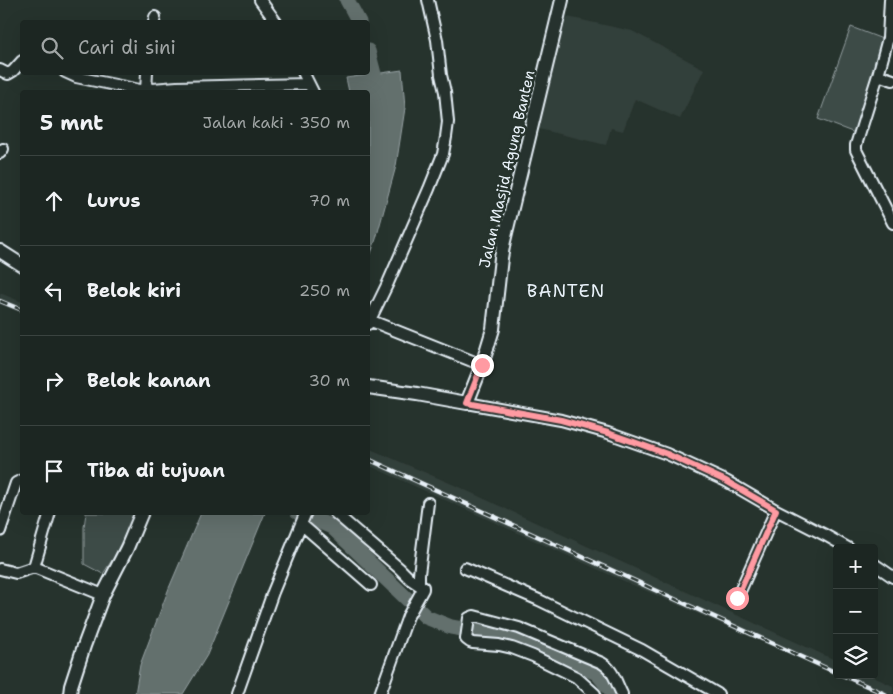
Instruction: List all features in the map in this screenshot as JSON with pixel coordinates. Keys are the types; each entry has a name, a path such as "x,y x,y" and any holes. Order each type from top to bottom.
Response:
{"main road":[{"name":"Jalan Masjid Agung Banten","path":"467,403 490,342 504,240 562,0"},
{"path":"0,251 20,264"},
{"path":"370,387 467,403"},
{"path":"70,694 84,646 103,595 127,548 141,515"}],"street":[{"path":"260,0 275,20"},
{"path":"370,318 388,283 443,154 448,122 437,40 428,0"},
{"path":"890,0 890,39 856,150 893,223"},
{"path":"0,70 8,74 20,63"},
{"path":"72,75 140,90"},
{"path":"146,90 147,75"},
{"path":"154,90 177,87 311,88 304,75"},
{"path":"878,75 893,80"},
{"path":"370,323 482,365"},
{"path":"370,381 417,394"},
{"path":"467,403 561,420 608,433 667,454 726,481 841,544"},
{"path":"0,531 16,484 20,481"},
{"path":"380,694 419,590 419,574 428,503"},
{"path":"737,598 776,510"},
{"path":"34,567 49,515"},
{"path":"337,515 399,568 419,590"},
{"path":"237,694 273,592 303,519 371,585"},
{"path":"878,566 891,571"},
{"path":"0,569 16,572 34,567 103,595"},
{"path":"465,568 539,600 642,650 718,694"},
{"path":"595,694 576,677 532,656 500,645 470,642 466,639 470,617 474,616 519,628 602,663 611,671 622,694"}],"shaded area":[{"path":"554,14 632,31 704,69 680,119 635,99 623,131 611,128 606,145 526,126"},
{"path":"851,27 885,40 855,133 818,119"},
{"path":"402,70 405,108 396,166 370,256 370,90 349,90 346,78"},
{"path":"0,293 20,301 20,312 0,304"},
{"path":"370,449 452,484 833,659 833,673 370,466"},
{"path":"86,515 135,515 114,557 103,574 84,564"},
{"path":"200,515 264,515 207,655 183,694 135,694 140,665 169,588"},
{"path":"847,679 878,679 893,686 893,694 880,694"}],"waterway":[{"path":"347,0 358,20"},
{"path":"370,59 376,93"},
{"path":"304,515 332,527 426,617 451,627 519,639 597,673 614,694"}],"railway":[{"path":"0,301 20,309"},
{"path":"370,460 833,671"},
{"path":"851,679 885,694"}],"district":[{"name":"BANTEN","path":"566,291"}],"route":[{"path":"482,365 467,403 561,420 634,442 667,454 726,481 776,510 737,598"}]}
